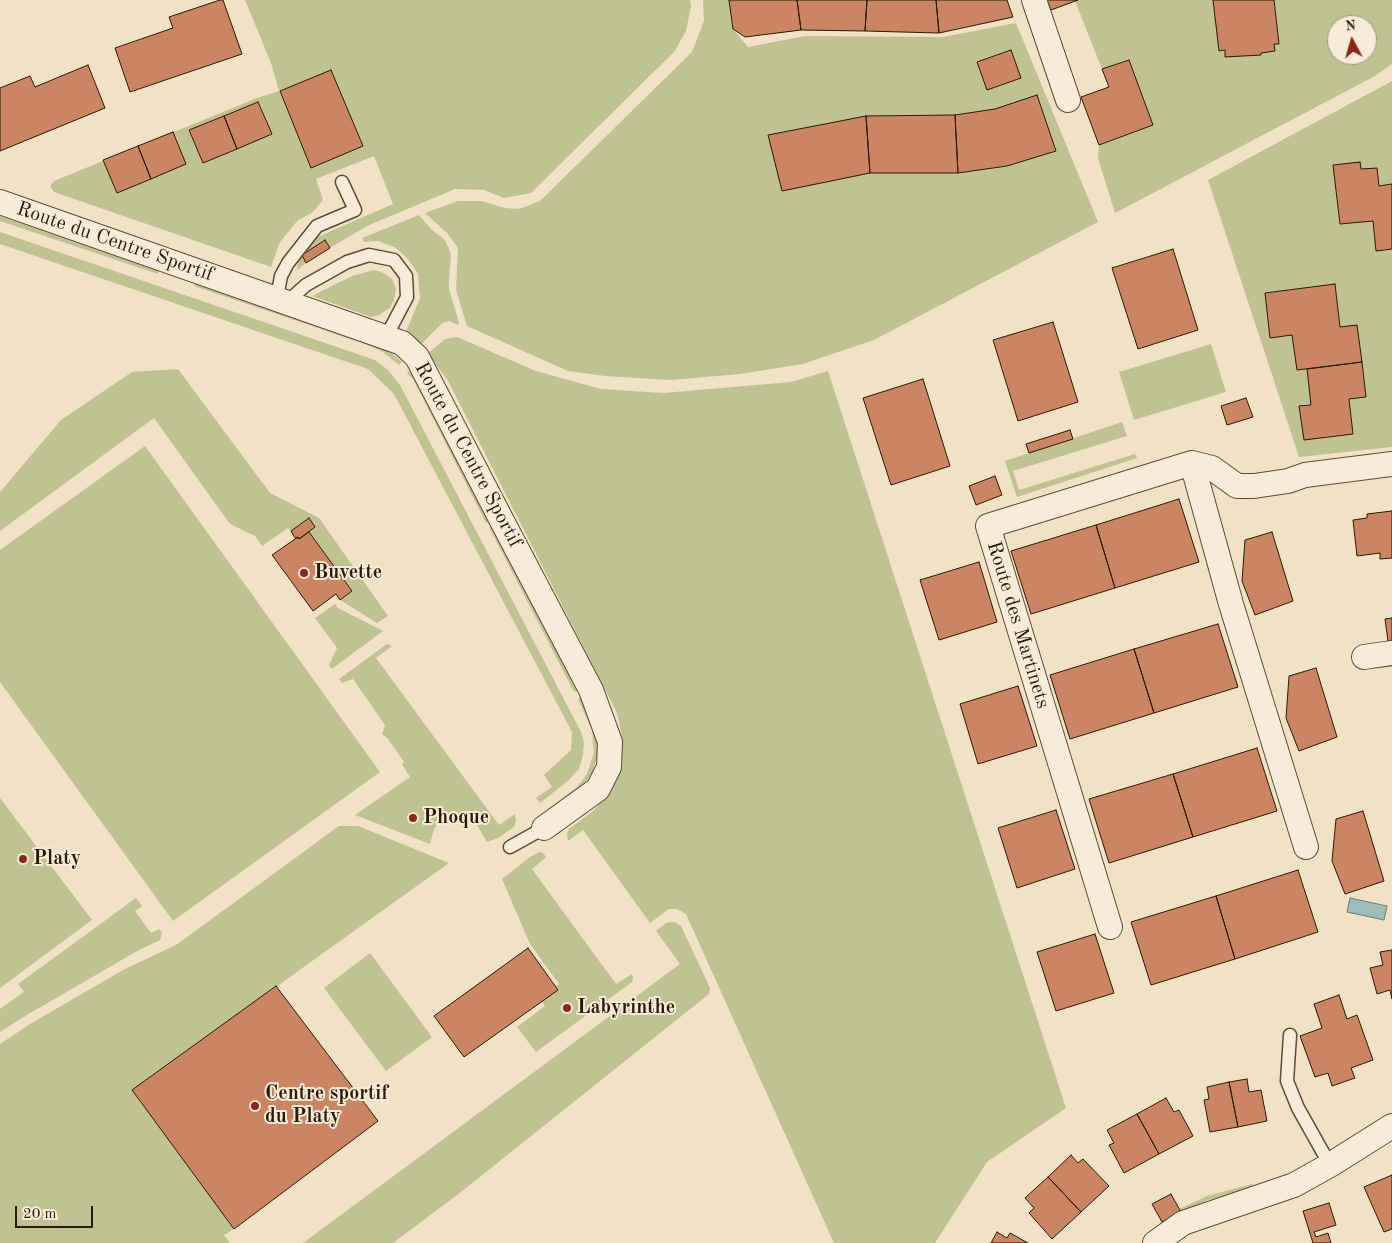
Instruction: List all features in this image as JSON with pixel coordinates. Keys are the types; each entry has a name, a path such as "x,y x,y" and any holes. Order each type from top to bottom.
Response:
{"street":[{"path":"1034,0 1068,100"},
{"name":"Route du Centre Sportif","path":"0,202 386,337 402,343 417,357 591,690 610,742 609,767 598,789 544,828"},
{"path":"1306,847 1231,604 1192,463 1212,468 1237,486 1254,486 1288,481 1306,475 1392,464"},
{"name":"Route des Martinets","path":"1110,927 988,526 1192,463"},
{"path":"1364,657 1392,653"},
{"path":"1155,1243 1183,1223 1294,1185 1392,1126"}],"lane":[{"path":"282,300 282,276 288,263 318,226 355,210 342,182"},
{"path":"282,300 347,262 369,255 394,260 406,276 407,297 386,337"},
{"path":"510,847 544,828"},
{"path":"1290,1035 1287,1081 1298,1108 1330,1165"}],"green space":[{"path":"245,0 690,0 691,6 686,31 674,52 531,193 504,198 484,190 455,189 367,226 330,248 325,240 302,255 306,263 297,270 299,258 313,239 393,204 374,156 316,179 323,200 312,213 298,220 280,242 271,267 54,192 50,186 54,181 257,98 279,91 271,63","holes":["331,70 311,167 280,92"]},
{"path":"703,0 729,0 733,29 748,47 805,36 943,37 1016,23 1098,222 874,340 803,364 740,374 671,380 605,376 568,371 467,326 456,290 458,248 447,233 425,213 458,201 482,201 505,208 519,209 540,201 692,52 704,21"},
{"path":"1392,0 1392,64 1375,76 1115,213 1098,158 1099,145 1152,125 1129,59 1102,69 1075,1"},
{"path":"1392,81 1392,447 1299,457 1208,180"},
{"path":"419,215 431,229 445,240 451,254 449,289 459,323 458,325 449,321 442,323 419,347 405,334 420,298 418,274 408,259 396,248 379,241 364,242 362,238"},
{"path":"0,216 160,269 158,274 0,221"},
{"path":"0,232 375,360 388,370 400,385 581,732 584,743 583,755 579,769 569,780 540,803 536,798 552,787 544,775 571,750 572,732 394,394 368,369 0,244"},
{"path":"374,270 384,273 392,279 396,289 390,308 379,315 371,317 312,296 352,276"},
{"path":"196,282 385,348 402,362 399,365 383,352 368,345 194,286"},
{"path":"457,337 536,371 601,389 663,393 791,382 828,371 1066,1108 987,1162 935,1243 834,1243 686,914 677,909 669,909 650,923 583,830 568,841 567,834 569,829 593,811 608,794 620,767 622,737 617,713 447,379 427,354 445,339"},
{"path":"1211,344 1226,392 1134,420 1119,372"},
{"path":"178,369 270,493 319,518 388,616 377,623 340,600 352,590 309,532 309,518 291,531 288,528 262,546 255,536 230,524 154,418 0,531 0,492 61,420 132,372"},
{"path":"409,371 415,377 490,521 486,523 413,379 407,373"},
{"path":"1122,422 1127,436 1013,471 1019,490 1135,454 1137,458 1017,497 1005,461"},
{"path":"145,446 380,772 173,921 0,682 0,550"},
{"path":"492,526 578,690 574,692 489,527"},
{"path":"335,604 338,608 383,631 331,668 329,665 337,648 315,618"},
{"path":"387,644 392,646 376,658 499,825 515,814 516,821 514,827 498,838 487,842 471,815 455,814 441,819 434,829 430,844 355,815 410,777 402,764 404,762 388,739 382,734 385,725 353,679 342,683 339,679"},
{"path":"581,698 597,729 599,753 591,775 579,791 549,812 547,810 577,787 587,774 594,753 592,730 578,699"},
{"name":"Platy","path":"0,798 92,920 0,988"},
{"path":"339,826 358,826 449,863 132,1090 234,1229 224,1235 230,1243 0,1243 0,1044 30,1024 123,970 176,945"},
{"path":"539,852 543,853 546,857 532,869 616,984 632,974 633,977 632,982 536,1052 517,1027 545,1006 540,999 559,984 530,944 502,879"},
{"path":"136,898 142,906 135,911 151,933 159,929 162,932 160,940 139,950 0,1032 0,1009 24,992 18,984"},
{"path":"674,922 681,926 710,988 709,994 461,1192 393,1243 303,1243 680,964 656,931 666,923"},
{"path":"370,953 432,1037 386,1071 324,988"},
{"path":"1252,1184 1254,1186 1251,1189 1208,1200 1181,1212 1179,1209 1207,1196"}],"water":[{"path":"1350,898 1387,906 1384,920 1347,912"}],"building":[{"path":"223,0 242,54 130,92 115,48 173,28 169,17"},
{"path":"729,0 797,0 801,30 745,37 733,29"},
{"path":"797,0 867,0 865,31 801,30"},
{"path":"867,0 936,0 939,33 865,31"},
{"path":"936,0 1007,0 1013,17 939,33"},
{"path":"1047,0 1078,0 1051,10"},
{"path":"1213,0 1274,0 1279,44 1274,44 1275,51 1261,53 1261,55 1225,57 1225,50 1219,51"},
{"path":"1011,50 1021,78 987,90 977,62"},
{"path":"1129,60 1153,125 1099,145 1081,97 1109,87 1102,69"},
{"path":"88,65 105,108 0,151 0,88 30,76 35,87"},
{"path":"331,70 363,146 311,168 280,91"},
{"path":"1037,95 1056,151 1007,166 958,173 955,115 995,109"},
{"path":"258,102 272,134 237,149 224,116"},
{"path":"955,115 958,173 870,173 866,116"},
{"path":"224,116 237,149 203,163 189,130"},
{"path":"866,116 870,173 782,191 768,135"},
{"path":"173,132 186,164 151,179 138,146"},
{"path":"138,146 151,179 117,193 103,160"},
{"path":"1360,162 1361,169 1377,168 1379,186 1392,184 1392,249 1376,251 1373,221 1340,224 1333,165"},
{"path":"325,240 330,248 306,263 302,255"},
{"path":"1173,249 1198,330 1138,349 1112,268"},
{"path":"1335,284 1340,327 1357,325 1362,362 1297,370 1292,335 1270,338 1265,293"},
{"path":"1053,322 1078,402 1018,421 993,340"},
{"path":"1362,362 1366,397 1349,399 1353,434 1304,440 1299,406 1311,405 1307,369"},
{"path":"923,379 950,466 891,485 863,398"},
{"path":"1246,398 1253,417 1227,425 1221,406"},
{"path":"1070,430 1073,439 1029,453 1026,444"},
{"path":"995,476 1002,495 976,505 969,486"},
{"path":"1179,499 1199,562 1115,588 1096,525"},
{"path":"1392,511 1392,558 1380,559 1380,553 1357,556 1353,520 1367,518 1367,514"},
{"path":"309,518 315,527 299,539 298,537 295,538 291,531"},
{"path":"1096,525 1115,588 1031,614 1011,551"},
{"path":"309,532 352,591 340,600 336,594 313,611 272,555 298,537 299,539"},
{"path":"1272,532 1293,601 1255,615 1242,581 1245,540"},
{"path":"979,562 997,622 939,640 920,580"},
{"path":"1392,618 1392,641 1388,641 1385,619"},
{"path":"1218,624 1238,687 1154,713 1134,649"},
{"path":"1134,649 1154,713 1070,739 1050,675"},
{"path":"1316,668 1337,737 1299,751 1286,718 1289,676"},
{"path":"1018,686 1037,746 978,764 960,704"},
{"path":"1257,748 1277,811 1193,837 1173,774"},
{"path":"1173,774 1193,837 1109,863 1089,799"},
{"path":"1056,810 1075,869 1017,888 998,828"},
{"path":"1363,811 1384,881 1345,894 1332,861 1336,819"},
{"path":"1298,870 1318,932 1235,959 1216,896"},
{"path":"1216,896 1235,959 1151,985 1131,922"},
{"path":"1095,934 1114,993 1056,1011 1037,952"},
{"path":"528,948 558,990 464,1057 434,1016"},
{"path":"1392,950 1392,999 1390,990 1377,994 1370,968 1383,965 1380,952"},
{"name":"Centre sportif du Platy","path":"276,986 378,1121 234,1229 132,1090"},
{"path":"1339,995 1347,1019 1357,1015 1373,1060 1351,1068 1355,1078 1332,1086 1328,1073 1315,1077 1300,1036 1322,1028 1314,1004"},
{"path":"1247,1079 1249,1092 1261,1090 1267,1121 1238,1127 1229,1082"},
{"path":"1229,1082 1238,1127 1210,1132 1204,1100 1209,1099 1207,1087"},
{"path":"1166,1098 1174,1112 1179,1110 1193,1136 1159,1154 1137,1114"},
{"path":"1137,1114 1159,1154 1124,1173 1109,1145 1114,1143 1107,1130"},
{"path":"1071,1155 1078,1163 1083,1159 1109,1186 1081,1212 1048,1177"},
{"path":"1392,1175 1392,1229 1384,1232 1364,1187"},
{"path":"1048,1177 1081,1212 1052,1239 1029,1213 1034,1208 1025,1198"},
{"path":"1171,1194 1181,1212 1162,1222 1152,1204"},
{"path":"1329,1203 1336,1225 1314,1232 1316,1237 1328,1233 1331,1243 1313,1243 1303,1211"},
{"path":"997,1232 1007,1238 1010,1233 1028,1243 991,1243"}],"place":[{"name":"Buvette","path":"304,573"},
{"name":"Phoque","path":"413,818"},
{"name":"Platy","path":"23,859"},
{"name":"Labyrinthe","path":"567,1008"},
{"name":"Centre sportif du Platy","path":"255,1106"}]}
